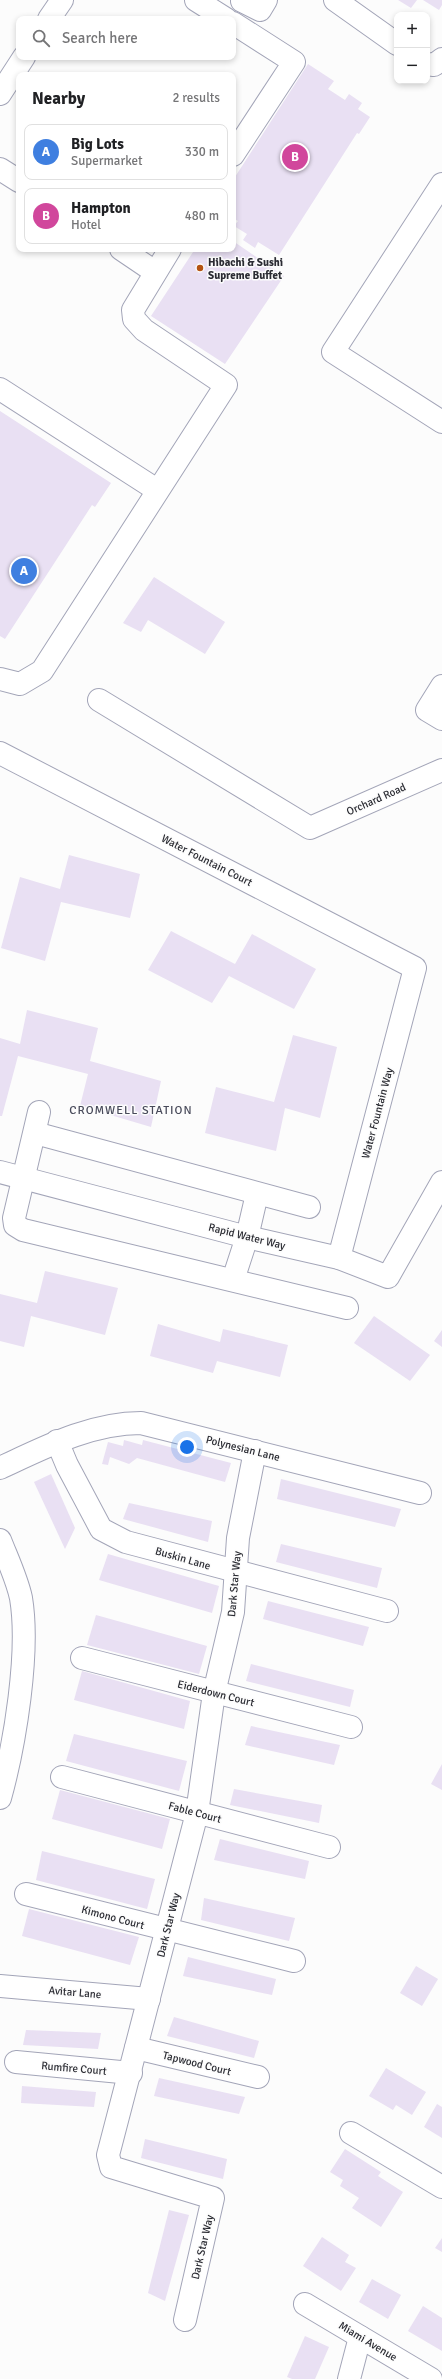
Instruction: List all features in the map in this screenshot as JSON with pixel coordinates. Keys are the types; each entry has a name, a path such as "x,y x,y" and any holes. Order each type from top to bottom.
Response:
{"street":[{"path":"51,16 62,0"},
{"path":"196,0 221,16"},
{"path":"242,0 260,10 266,0"},
{"path":"335,0 394,42"},
{"path":"236,25 294,62 236,150"},
{"path":"430,64 434,65 442,59"},
{"path":"0,94 22,60"},
{"path":"0,168 16,179"},
{"path":"442,184 333,352 442,422"},
{"path":"125,252 155,272"},
{"path":"0,679 20,684 42,671 157,490 226,385 144,330 134,319 132,310 168,252"},
{"path":"0,389 157,490"},
{"path":"442,686 427,710 442,719"},
{"name":"Orchard Road","path":"99,700 310,828 442,770"},
{"name":"Water Fountain Court","path":"1,757 415,968"},
{"name":"Water Fountain Way","path":"339,1258 415,968"},
{"path":"39,1112 14,1218 15,1225 22,1230 347,1308"},
{"path":"35,1133 308,1207"},
{"name":"Rapid Water Way","path":"0,1172 24,1177 247,1237 339,1258 388,1277 442,1182"},
{"path":"233,1280 247,1237 258,1194"},
{"name":"Polynesian Lane","path":"0,1468 56,1441 118,1423 141,1422 420,1493"},
{"name":"Buskin Lane","path":"56,1441 67,1466 102,1529 111,1536 126,1542 235,1573 387,1611"},
{"name":"Dark Star Way","path":"185,2320 213,2198 111,2168 108,2155 131,2073 136,2048 197,1813 214,1693 233,1612 238,1538 255,1451"},
{"path":"0,1540 21,1597 24,1643 16,1720 0,1798"},
{"name":"Eiderdown Court","path":"82,1658 351,1727"},
{"name":"Fable Court","path":"62,1777 328,1847"},
{"name":"Kimono Court","path":"26,1894 166,1931 294,1961"},
{"name":"Avitar Lane","path":"0,1986 149,1999"},
{"name":"Tapwood Court","path":"136,2048 258,2077"},
{"name":"Rumfire Court","path":"16,2062 131,2073"},
{"path":"351,2133 442,2187"},
{"name":"Miami Avenue","path":"305,2304 431,2379"},
{"path":"349,2379 360,2337"}],"building":[{"path":"398,0 417,0 411,8"},
{"path":"423,0 442,0 442,5 439,10"},
{"path":"308,64 334,81 328,89 345,100 349,94 362,103 358,109 370,117 359,134 357,133 279,255 258,242 255,248 243,240 247,234 236,227 238,221 236,220 236,175"},
{"path":"236,243 284,276 225,364 151,316 193,252 236,252"},
{"path":"0,411 111,483 95,507 92,505 5,639 0,636"},
{"path":"154,577 225,622 205,654 148,620 141,632 123,623"},
{"path":"69,855 140,874 130,918 61,902 45,961 1,948 20,877 60,889"},
{"path":"171,931 235,964 252,934 316,969 294,1009 229,976 212,1003 148,970"},
{"path":"27,1010 98,1028 90,1061 161,1081 151,1127 80,1106 88,1074 18,1056 2,1116 0,1116 0,1038 20,1044"},
{"path":"293,1035 337,1047 320,1118 285,1108 276,1151 205,1133 216,1087 274,1102"},
{"path":"45,1271 118,1288 105,1335 31,1316 24,1347 0,1341 0,1294 37,1303"},
{"path":"374,1316 430,1355 410,1381 354,1343"},
{"path":"158,1324 220,1342 223,1329 288,1345 280,1377 217,1361 213,1373 150,1356"},
{"path":"442,1330 442,1347 434,1341"},
{"path":"124,1440 142,1445 143,1440 231,1463 225,1482 137,1458 129,1464 110,1457 108,1465 102,1464 108,1442 123,1446"},
{"path":"51,1474 75,1528 65,1549 34,1482"},
{"path":"281,1479 401,1509 395,1527 277,1499"},
{"path":"129,1503 212,1521 208,1542 123,1519"},
{"path":"281,1544 382,1568 377,1588 276,1562"},
{"path":"108,1554 219,1586 212,1613 99,1580"},
{"path":"268,1601 369,1627 363,1646 263,1619"},
{"path":"96,1615 207,1646 199,1674 87,1645"},
{"path":"251,1664 354,1690 350,1707 246,1681"},
{"path":"82,1671 190,1701 184,1729 74,1700"},
{"path":"251,1726 340,1745 334,1765 245,1745"},
{"path":"74,1734 187,1761 179,1791 66,1761"},
{"path":"442,1764 442,1790 431,1784"},
{"path":"234,1789 322,1805 319,1823 230,1805"},
{"path":"60,1790 170,1819 162,1849 52,1819"},
{"path":"220,1839 309,1861 305,1879 214,1860"},
{"path":"42,1851 155,1879 147,1909 36,1880"},
{"path":"204,1898 295,1918 289,1941 201,1920"},
{"path":"29,1909 139,1937 130,1965 22,1936"},
{"path":"188,1957 276,1979 272,1995 183,1976"},
{"path":"416,1966 438,1979 422,2006 400,1993"},
{"path":"174,2017 259,2041 254,2058 167,2036"},
{"path":"26,2030 101,2033 98,2049 23,2045"},
{"path":"386,2068 426,2092 412,2115 396,2105 393,2110 369,2096"},
{"path":"159,2078 245,2097 239,2114 154,2096"},
{"path":"22,2086 96,2092 94,2107 21,2103"},
{"path":"437,2104 442,2107 442,2138 424,2127"},
{"path":"145,2139 227,2159 223,2179 141,2158"},
{"path":"345,2149 381,2172 378,2176 403,2192 381,2227 352,2208 359,2198 340,2186 343,2180 330,2172"},
{"path":"169,2210 189,2215 165,2301 148,2293"},
{"path":"322,2237 349,2255 345,2262 356,2268 341,2291 303,2266"},
{"path":"442,2238 442,2252 435,2248"},
{"path":"372,2279 401,2295 388,2319 359,2302"},
{"path":"423,2306 442,2318 442,2351 408,2331"},
{"path":"305,2336 329,2347 315,2379 292,2379 287,2377"}],"place":[{"name":"Hampton","path":"295,157"},
{"name":"Hibachi & Sushi Supreme Buffet","path":"200,268"},
{"name":"Big Lots","path":"24,571"}],"district":[{"name":"CROMWELL STATION","path":"131,1110"}]}
